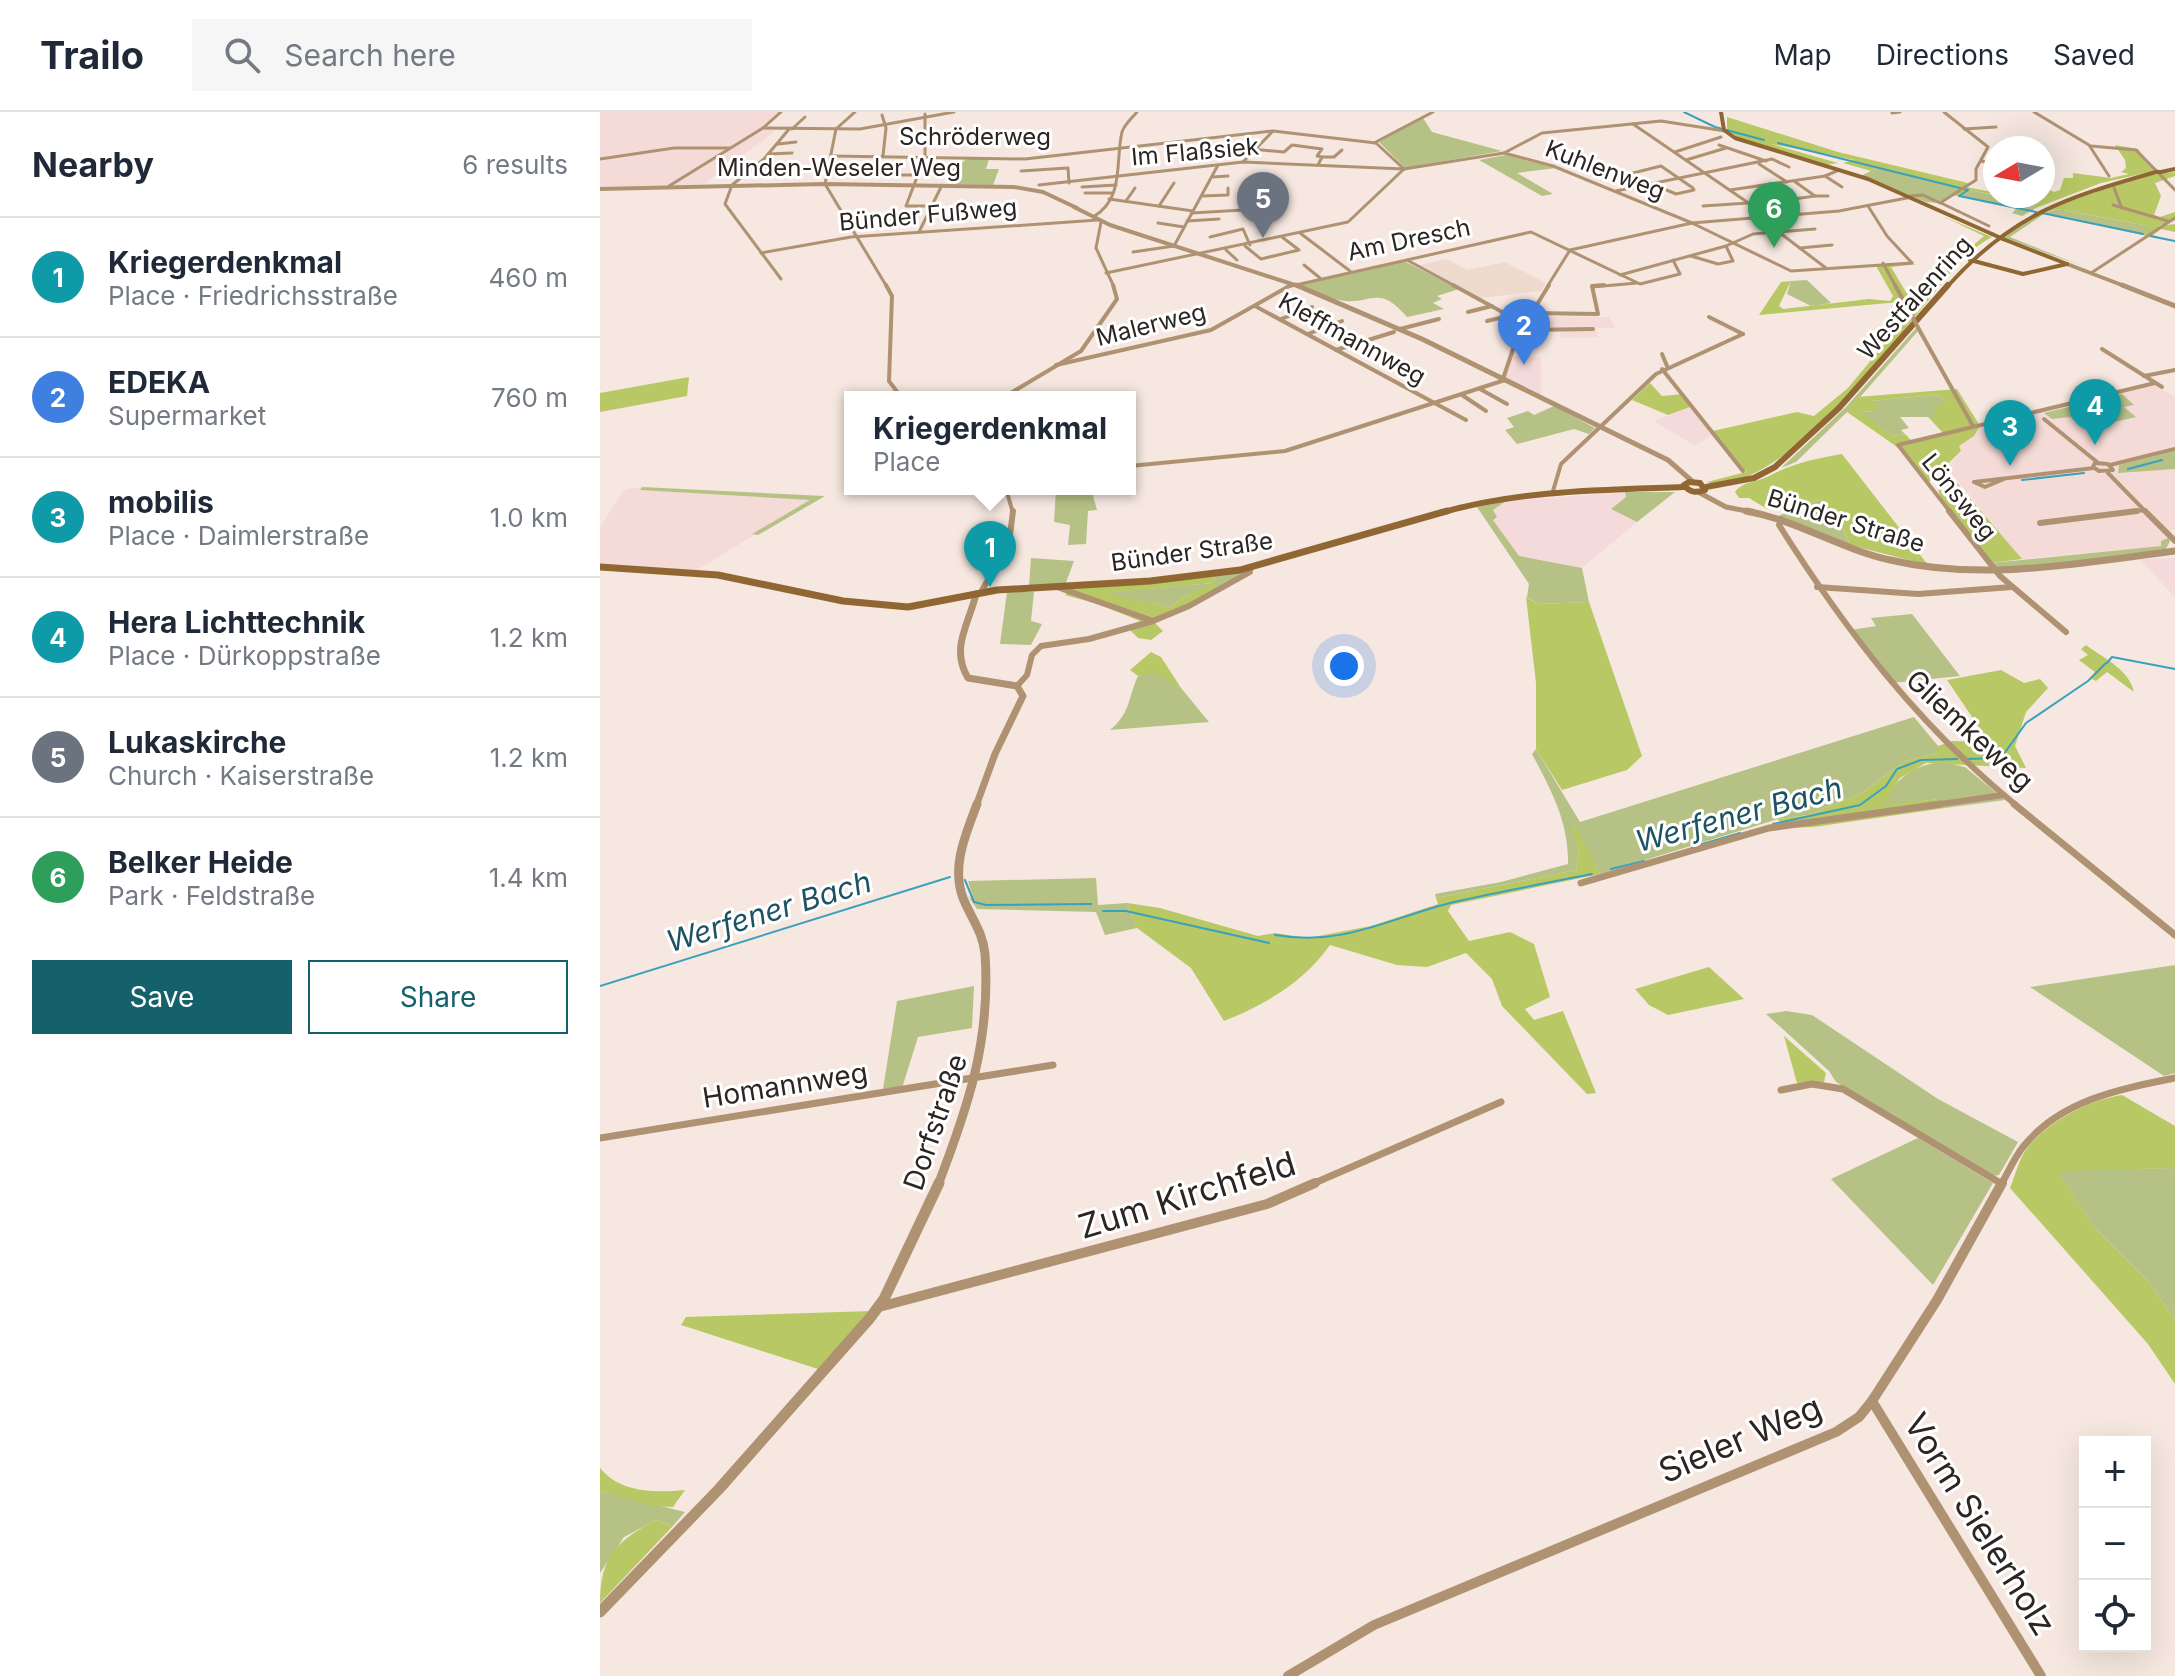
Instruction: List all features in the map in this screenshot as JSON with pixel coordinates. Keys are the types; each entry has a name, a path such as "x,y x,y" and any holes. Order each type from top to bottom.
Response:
{"main road":[{"path":"1721,112 1724,130 1744,142 1839,170 1910,196 2064,263"},
{"name":"Westfalenring","path":"1703,490 1754,478 1775,467 1839,408 1969,261 2022,220 2054,203 2107,184 2175,169"},
{"path":"2044,255 2053,266"},
{"path":"1969,261 2023,274 2044,271 2064,263"},
{"path":"1969,261 1998,269"},
{"path":"2044,271 2064,263"},
{"path":"1961,270 1982,266"},
{"path":"1684,487 1692,481 1703,490"},
{"path":"1684,487 1703,490"},
{"name":"Bünder Straße","path":"600,567 700,573 886,606 925,605 997,590 1250,568 1486,500 1553,491 1684,487"}],"street":[{"path":"669,186 763,128 781,112"},
{"path":"855,112 836,129 825,184 892,296 889,381 896,391"},
{"path":"763,128 836,129 885,125 925,114 954,112"},
{"path":"1012,391 1087,345 1100,320 1117,300 1118,295 1096,248 1096,219 1120,176 1122,129 1137,112"},
{"path":"1106,273 1203,255 1352,220 1404,169 1374,143 1433,112"},
{"path":"1892,113 1900,112"},
{"path":"1940,203 1976,180 1988,147 1944,112"},
{"path":"2034,112 2091,146 2104,159 2109,176"},
{"path":"925,114 925,156 911,184 906,206 932,206"},
{"path":"882,115 885,125 883,156"},
{"path":"781,279 725,204 732,185 755,167 805,117"},
{"path":"1504,153 1542,133 1667,121 1724,130"},
{"path":"1633,124 1769,217"},
{"path":"1964,129 1996,127"},
{"path":"1243,162 1273,131"},
{"name":"Schröderweg","path":"831,156 1025,159 1273,131 1374,143"},
{"path":"1675,152 1721,137"},
{"path":"777,144 796,142"},
{"path":"1206,153 1255,149 1284,152 1292,145 1322,149 1317,156 1334,157 1342,150"},
{"path":"1719,145 1767,161"},
{"path":"2091,146 2136,150 2175,190"},
{"path":"1686,160 1727,147"},
{"path":"600,159 674,148 731,148"},
{"path":"768,154 792,153"},
{"name":"Im Flaßsiek","path":"1039,185 1243,162 1404,169 1504,153"},
{"name":"Kuhlenweg","path":"1504,153 1553,166 1692,223 1791,271 1912,263 1887,236 1868,206"},
{"path":"1318,165 1322,157"},
{"path":"1014,187 1025,159"},
{"path":"1614,192 1772,159 1789,167"},
{"path":"1759,164 1788,182"},
{"path":"1133,252 1174,246 1218,165"},
{"path":"1021,171 1068,166 1069,183"},
{"path":"1614,176 1661,166 1694,190 1676,194 1629,174"},
{"path":"755,167 829,168"},
{"path":"1730,190 1825,176 1839,170"},
{"path":"871,174 916,175"},
{"path":"1213,177 1228,176"},
{"path":"1825,176 1842,187"},
{"path":"782,185 789,178"},
{"path":"1794,181 1815,196"},
{"path":"1159,206 1174,183"},
{"name":"Minden-Weseler Weg","path":"600,189 911,184 1014,187 1048,194 1096,219 1293,284 1397,330 1668,460 1692,481"},
{"path":"919,232 942,185"},
{"path":"1082,187 1116,185"},
{"path":"1018,196 1023,188"},
{"path":"1126,201 1135,188"},
{"path":"1202,196 1228,195 1228,188"},
{"path":"2114,188 2121,206"},
{"path":"1085,193 1112,193"},
{"path":"1136,465 1285,451 1462,395 1502,379 1524,324 1570,250 1692,223 1868,206 1923,195 1964,211 1989,226"},
{"path":"1703,206 1799,201 1801,197 1828,196"},
{"path":"1723,198 1732,204"},
{"path":"1109,199 1192,212 1243,210"},
{"path":"1132,213 1143,204"},
{"path":"2113,205 2169,222"},
{"name":"Bünder Fußweg","path":"761,253 856,236 1096,219"},
{"path":"1187,221 1219,219"},
{"path":"2091,273 2175,221"},
{"path":"1158,223 1184,227"},
{"path":"1210,237 1243,229 1248,245 1261,259 1299,250 1282,237"},
{"path":"1620,275 1726,246 1753,234 1815,229"},
{"name":"Am Dresch","path":"1293,284 1531,232 1570,250"},
{"path":"1779,232 1826,268"},
{"path":"1300,233 1350,271"},
{"path":"1800,248 1832,245"},
{"path":"1690,255 1718,264 1733,261 1726,246"},
{"path":"1226,250 1237,260"},
{"path":"1570,250 1638,283"},
{"path":"1406,259 1524,324"},
{"path":"1530,313 1598,314 1593,286 1638,283 1680,274 1673,260"},
{"path":"1883,263 1973,426 2155,383"},
{"path":"2064,263 2175,306"},
{"path":"1304,265 1320,278"},
{"name":"Malerweg","path":"1056,365 1211,330 1293,284"},
{"name":"Kleffmannweg","path":"1255,306 1466,420"},
{"path":"1468,312 1492,306"},
{"path":"1281,319 1312,307"},
{"path":"1487,321 1509,316"},
{"path":"1553,491 1561,464 1665,368 1743,334 1709,317"},
{"path":"1336,350 1439,319"},
{"path":"1308,334 1342,321"},
{"path":"1521,330 1593,329"},
{"path":"2102,349 2162,387"},
{"path":"1662,354 1665,368 1743,471"},
{"path":"2144,376 2175,370"},
{"path":"1480,389 1507,404"},
{"path":"1462,395 1486,411"},
{"path":"2044,419 2108,473 2145,510 2175,542 2172,547 2175,551"},
{"name":"Lönsweg","path":"1973,426 1900,443 1901,452 1997,572 2066,632"},
{"path":"2004,479 1985,487 1974,482 2110,465 2175,449"},
{"path":"2108,473 2113,470 2110,465"},
{"name":"Bünder Straße","path":"1703,490 1725,507 1781,519 1890,560 1958,572 1997,572 2175,551"},
{"path":"1008,495 1014,511 1015,529 990,581 978,593 957,652 959,667 968,678 1017,686 1027,675 1032,655 1041,646 1089,639 1153,621 1189,606 1250,572 1250,568"},
{"path":"2040,523 2145,510"},
{"name":"Gliemkeweg","path":"1781,519 1779,525 1817,587 1888,685 1938,738 2175,935"},
{"path":"990,581 997,590"},
{"path":"1057,587 1153,621"},
{"path":"1817,587 1918,594 2012,587"},
{"name":"Dorfstraße","path":"600,1612 719,1489 879,1307 930,1205 978,1076 984,1032 985,955 982,934 963,897 958,874 962,845 995,754 1022,702 1023,696 1017,686"},
{"path":"1581,883 1769,828 2003,795"},
{"name":"Homannweg","path":"600,1138 1053,1065"},
{"name":"Sieler Weg","path":"1288,1676 1374,1625 1836,1432 1859,1417 1937,1300 2022,1147 2049,1121 2103,1093 2175,1078"},
{"path":"1781,1090 1812,1084 1830,1084 1843,1089 2002,1184"},
{"name":"Zum Kirchfeld","path":"879,1307 1267,1204 1501,1102"},
{"name":"Vorm Sielerholz","path":"1872,1401 2041,1676"}],"shaded area":[{"path":"600,112 779,112 763,126 778,129 704,184 600,189"},
{"path":"1446,259 1468,270 1505,262 1546,283 1541,291 1480,298 1420,265"},
{"path":"1532,316 1610,317 1615,328 1596,328 1598,337 1561,338 1559,330 1522,331"},
{"path":"1511,356 1541,357 1541,395 1536,397 1496,379 1508,369"},
{"path":"2155,385 2175,397 2175,451 2120,465 2118,472 2175,469 2175,530 2162,531 2168,538 2161,541 2162,546 2022,559 1947,468 1961,451 1958,447 1974,436 1980,426"},
{"path":"1690,407 1712,435 1695,446 1654,421"},
{"path":"637,487 640,490 812,500 697,570 600,565 600,527 624,490"},
{"path":"1625,492 1626,497 1612,509 1637,522 1582,568 1519,556 1493,520 1493,510 1506,501"},
{"path":"2175,558 2175,597 2139,559"}],"green space":[{"path":"1727,117 1838,152 1968,183 1966,187 1983,193 1969,190 1958,196 1952,195 1960,189 1878,167 1871,171 1843,163 1854,160 1771,144 1838,163 1826,165 1740,139 1727,130"},
{"path":"1423,118 1432,132 1502,151 1405,168 1379,142"},
{"path":"2115,145 2138,149 2149,165 2159,170 2101,183 2055,201 2055,192 2060,190 2064,178 2073,178 2073,173 2111,178 2129,174 2121,172 2126,168 2125,160"},
{"path":"1506,155 1556,168 1517,173 1553,194 1542,196 1479,160"},
{"path":"967,158 989,159 986,169 999,169 993,185 951,184 954,173 947,173 949,162 963,162"},
{"path":"1878,167 1961,189 1937,203 1926,202 1861,176"},
{"path":"2175,172 2175,176 2155,183 2161,196 2154,215 2160,217 2175,212 2175,220 2158,226 2175,224 2175,232 2161,229 2153,235 2175,242 2143,235 2151,228 2143,225 2058,209 2048,211 2058,204 2151,175"},
{"path":"1969,190 1983,193 1983,202 1958,196"},
{"path":"2012,208 2036,208 2022,216 2012,213 2016,209"},
{"path":"2058,209 2152,228 2143,235 2044,214 2010,237 2082,266 2002,237 2028,220 2043,214"},
{"path":"1942,216 1992,237 1956,266 1864,378 1811,433 1783,456 1756,472 1731,481 1707,482 1746,472 1713,431 1797,412 1814,416 1848,388 1906,318 1899,302 1759,315 1781,282 1791,281 1779,306 1783,309 1869,299 1890,301 1893,296 1875,264 1918,264 1891,267 1916,309 1955,261 1984,236"},
{"path":"1404,261 1459,289 1437,296 1442,299 1433,303 1444,309 1407,317 1397,307 1380,298 1339,300 1297,284"},
{"path":"1807,280 1831,303 1811,306 1787,294 1791,281"},
{"path":"1917,327 1918,331 1847,412 1796,462 1781,468 1846,407"},
{"path":"689,377 687,396 600,412 600,393"},
{"path":"1650,383 1662,396 1683,394 1693,406 1668,415 1632,400"},
{"path":"1957,389 1980,426 1974,436 1959,446 1961,451 1928,483 1900,449 1847,412 1857,397","holes":["1942,396 1945,403 1932,410 1938,417 1928,417 1944,434 1912,441 1905,434 1893,436 1860,412 1875,411 1877,407 1872,401"]},
{"path":"2122,394 2134,405 2124,407 2136,417 2114,422 2101,415 2075,421 2070,417 2052,419 2044,413"},
{"path":"1942,396 1945,403 1939,417 1900,417 1909,428 1901,430 1905,434 1893,436 1859,412 1875,411 1871,401"},
{"path":"1554,406 1595,428 1589,434 1574,429 1517,444 1505,430 1514,427 1507,418 1528,411 1534,415"},
{"path":"2175,451 2175,469 2118,473 2119,465"},
{"path":"1842,454 1928,565 1850,545 1841,525 1821,499 1806,505 1794,497 1767,509 1749,498 1739,498 1735,492 1746,484 1796,465"},
{"path":"1953,478 2022,559 1992,563 1940,498 1938,488"},
{"path":"642,487 825,496 758,535 752,534 810,500 640,490"},
{"path":"1625,492 1675,492 1637,522 1611,509 1626,497"},
{"path":"1056,495 1093,495 1097,510 1088,511 1086,544 1068,545 1070,525 1054,522"},
{"path":"1821,499 1841,525 1850,545 1778,516"},
{"path":"1506,501 1493,510 1497,517 1493,520 1519,556 1582,568 1589,602 1538,604 1527,597 1529,584 1477,507"},
{"path":"2168,538 2170,541 2166,549 2000,571 1992,563 2161,546 2161,541"},
{"path":"1031,558 1074,561 1065,585 1029,586"},
{"path":"1248,572 1223,587 1187,595 1170,607 1100,593 1213,583 1216,575"},
{"path":"1216,575 1213,583 1105,593 1170,607 1187,595 1216,583 1225,588 1155,623 1163,631 1151,640 1138,638 1130,630 1147,624 1101,605 1065,595 1071,588"},
{"path":"1007,592 1034,592 1031,621 1042,624 1031,645 1000,644"},
{"path":"1526,597 1538,604 1589,602 1642,756 1627,770 1562,790 1536,749 1536,683"},
{"path":"1912,614 1960,676 1892,683 1851,630 1876,626 1871,618"},
{"path":"2086,645 2121,670 2134,692 2107,672 2096,681 2090,678 2095,672 2079,660 2088,655 2081,649"},
{"path":"1151,652 1161,657 1181,688 1154,673 1138,676 1130,670"},
{"path":"2001,670 2024,683 2040,679 2048,688 2026,712 2015,746 2026,768 1926,763 1900,778 1883,805 1938,799 1945,808 1814,827 1784,828 1778,819 1808,815 1862,793 1905,761 1938,753 1938,746 1952,741 1989,742 1947,680"},
{"path":"1154,672 1181,688 1209,722 1110,730 1125,711 1138,676"},
{"path":"1914,717 1938,746 1938,753 1905,761 1862,793 1808,815 1778,819 1600,874 1575,826 1572,828 1579,851 1576,870 1436,898 1435,894 1501,882 1568,864 1562,820 1532,754 1536,749 1580,822"},
{"path":"1943,762 1965,767 2005,800 1945,808 1938,799 1882,806 1906,775 1922,766"},
{"path":"1576,826 1600,874 1451,905 1448,911 1469,941 1510,932 1534,944 1550,997 1525,1009 1534,1020 1563,1011 1596,1093 1587,1094 1502,1006 1492,979 1466,953 1427,967 1397,965 1330,945 1308,971 1283,991 1224,1021 1191,968 1137,928 1127,903 1160,908 1258,936 1275,933 1308,938 1371,926 1438,904 1436,898 1576,870 1579,851 1571,827"},
{"path":"1096,878 1098,905 1127,903 1137,928 1105,935 1096,912 977,909 968,896 974,901 968,881"},
{"path":"2175,965 2175,1073 2164,1076 2030,987"},
{"path":"1709,967 1744,999 1668,1015 1649,1005 1635,989"},
{"path":"974,986 972,1028 918,1037 902,1088 883,1089 897,1001"},
{"path":"1786,1011 1812,1015 1938,1099 2018,1142 1999,1175 1993,1176 1836,1082 1829,1071 1766,1014"},
{"path":"1784,1036 1826,1073 1824,1082 1797,1083"},
{"path":"2122,1095 2175,1126 2175,1168 2057,1171 2095,1228 2148,1281 2175,1320 2175,1384 2148,1344 2010,1188 2025,1151 2047,1129 2083,1107"},
{"path":"1918,1138 1993,1183 1933,1285 1831,1179"},
{"path":"2175,1168 2175,1320 2148,1281 2095,1228 2056,1170"},
{"path":"872,1311 821,1370 681,1325 686,1317"},
{"path":"600,1468 618,1482 639,1490 685,1490 673,1507 653,1506 600,1491"},
{"path":"600,1491 685,1512 673,1526 656,1520 624,1537 600,1573"},
{"path":"656,1520 673,1526 600,1603 603,1574 613,1552 630,1535"}],"waterway":[{"path":"1684,112 1715,127 1764,140"},
{"path":"1778,143 1968,190 1959,196 2036,212"},
{"path":"2042,213 2143,234"},
{"path":"2150,236 2175,241"},
{"path":"2128,469 2162,460"},
{"path":"2022,480 2084,473"},
{"name":"Werfener Bach","path":"2107,663 2112,657 2175,669"},
{"name":"Werfener Bach","path":"1966,759 2001,758 2026,723 2088,681 2106,663"},
{"name":"Werfener Bach","path":"1773,824 1860,805 1886,786 1897,769 1921,760 1957,759"},
{"name":"Werfener Bach","path":"1692,847 1740,833"},
{"name":"Werfener Bach","path":"1611,869 1644,861"},
{"name":"Werfener Bach","path":"1275,935 1300,938 1345,934 1454,902 1592,874"},
{"name":"Werfener Bach","path":"600,986 950,877"},
{"name":"Werfener Bach","path":"965,880 974,902 986,905 1091,904"},
{"name":"Werfener Bach","path":"1103,911 1126,911 1269,943"}],"place":[{"name":"Lukaskirche","path":"1263,238"},
{"name":"Belker Heide","path":"1774,248"},
{"name":"EDEKA","path":"1524,365"},
{"name":"Hera Lichttechnik","path":"2095,445"},
{"name":"mobilis","path":"2010,466"},
{"name":"Kriegerdenkmal","path":"990,587"}]}
